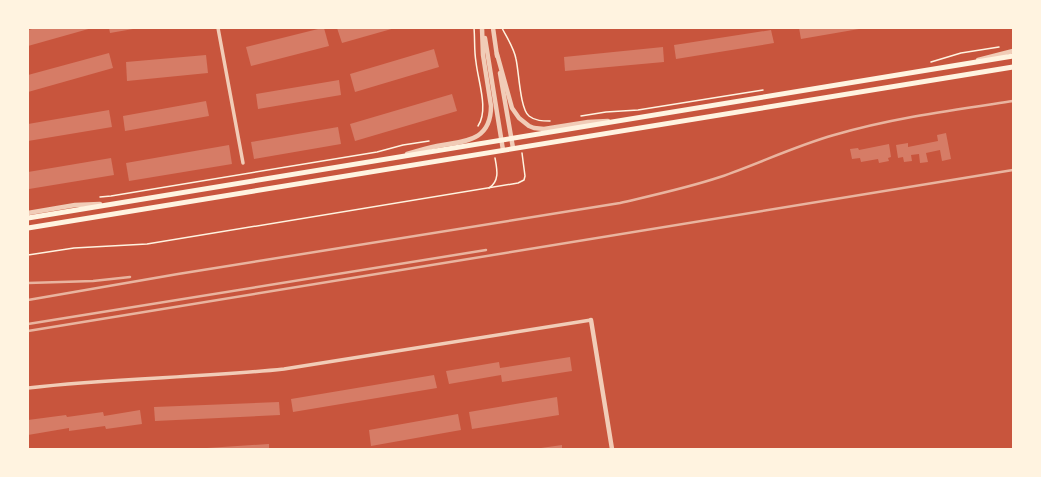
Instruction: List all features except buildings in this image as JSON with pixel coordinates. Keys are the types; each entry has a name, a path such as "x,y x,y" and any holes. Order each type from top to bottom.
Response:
{"main road":[{"path":"28,218 1013,56"},
{"path":"28,228 1013,67"}],"street":[{"path":"218,28 243,163"},
{"path":"483,28 503,150"},
{"path":"389,158 431,147 469,140 483,131 490,118 491,106 483,55 483,28"},
{"path":"493,28 513,148"},
{"path":"953,66 1013,51"},
{"path":"497,54 512,108 519,118 529,126 544,129 596,121 626,120"},
{"path":"28,213 75,205 112,204"},
{"path":"28,388 101,381 284,369 591,320 612,449"}],"path":[{"path":"474,28 475,62 483,106 481,122 477,127"},
{"path":"502,28 513,47 525,112 535,120 553,121"},
{"path":"929,63 961,53 1000,47"},
{"path":"581,116 606,112 638,110 770,89"},
{"path":"95,198 377,152 403,145 433,140"},
{"path":"28,254 74,248 147,244 484,190 523,182 525,176 522,154"},
{"path":"484,190 492,186 496,181 497,172 495,158"}],"railway":[{"path":"28,300 178,274 620,203 708,181 805,144 856,129 923,115 1013,101"},
{"path":"28,331 1013,170"},
{"path":"28,324 486,250"},
{"path":"28,283 93,281 130,277"}]}
